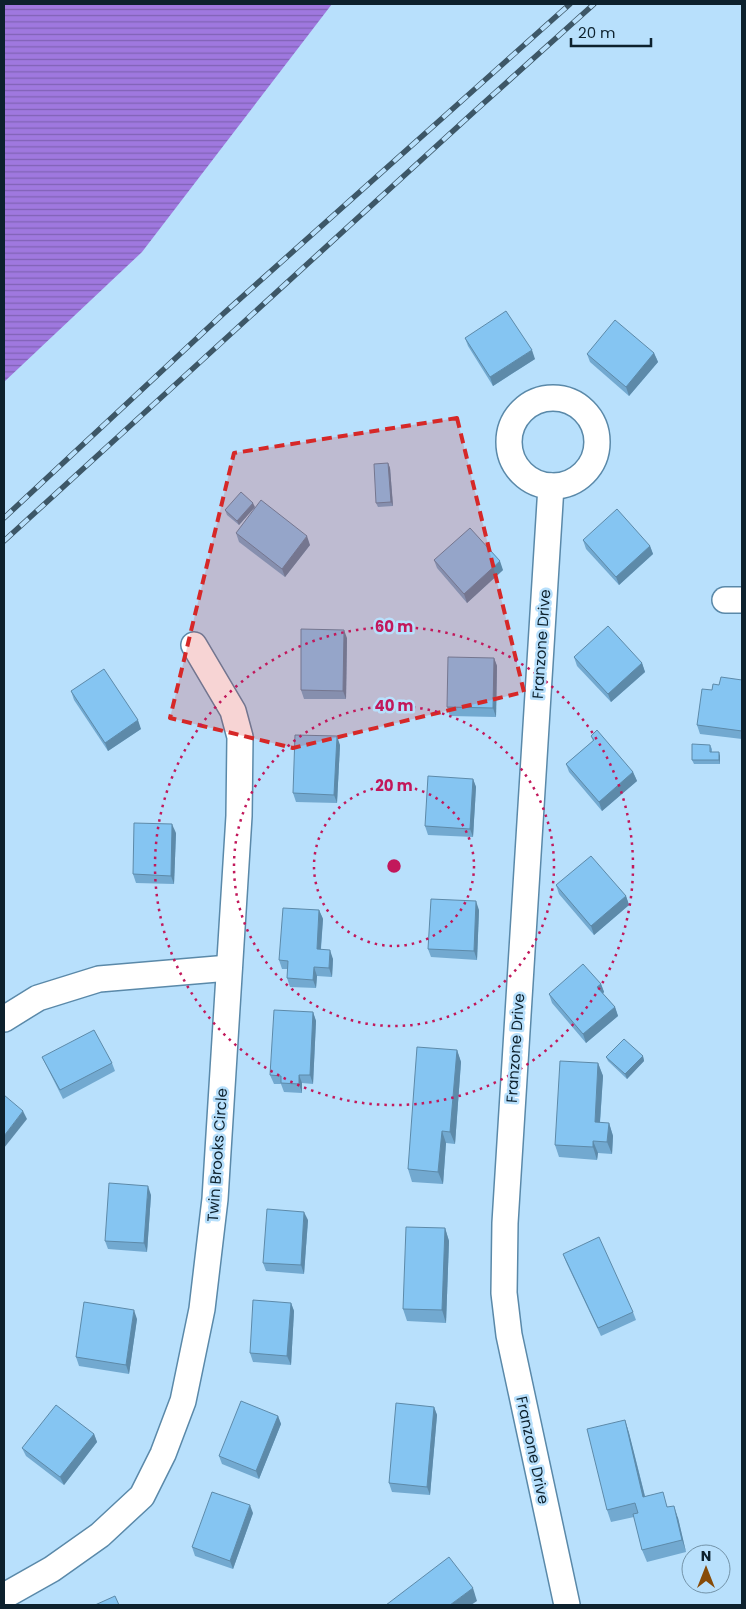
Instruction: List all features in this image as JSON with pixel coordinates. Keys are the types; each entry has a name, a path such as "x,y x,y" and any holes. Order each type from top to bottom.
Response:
{"street":[{"name":"Franzone Drive","path":"551,486 506,1205 504,1293 509,1335 517,1376 567,1605"},
{"name":"Twin Brooks Circle","path":"4,1596 60,1564 100,1535 142,1496 164,1454 183,1401 202,1310 215,1199 239,816 240,736 233,711 194,645"},
{"path":"4,1019 38,998 99,979 229,968"}],"highlighted area":[{"path":"457,418 524,692 293,748 170,718 234,453"}],"shaded area":[{"path":"4,4 332,4 142,252 4,382"}],"building":[{"path":"506,311 532,350 490,377 465,338"},
{"path":"615,320 654,353 626,387 587,354"},
{"path":"388,463 391,502 376,503 374,464"},
{"path":"241,492 253,503 237,521 225,510"},
{"path":"261,500 307,536 282,569 236,533"},
{"path":"617,509 650,546 616,577 583,540"},
{"path":"470,528 500,561 464,594 434,560"},
{"path":"608,626 642,663 608,694 574,657"},
{"path":"301,629 344,630 343,691 301,690"},
{"path":"448,657 494,658 493,708 447,707"},
{"path":"104,669 138,720 105,743 71,691"},
{"path":"721,677 742,680 742,731 697,725 702,689 712,690 713,684 719,685"},
{"path":"597,730 633,772 599,802 566,764 594,740 591,736"},
{"path":"295,735 337,736 334,795 293,793"},
{"path":"692,744 710,745 710,752 719,752 719,760 692,760"},
{"path":"428,776 473,779 470,829 425,826"},
{"path":"134,823 172,824 171,876 133,874"},
{"path":"591,856 626,896 591,926 556,885"},
{"path":"431,899 476,901 474,951 428,949"},
{"path":"283,908 319,910 317,949 330,950 329,968 314,967 313,980 287,978 288,961 279,960"},
{"path":"583,964 601,984 597,987 615,1007 583,1034 549,994"},
{"path":"274,1010 313,1012 310,1075 299,1075 299,1084 281,1083 281,1076 270,1075"},
{"path":"94,1030 112,1063 60,1090 42,1057"},
{"path":"624,1039 643,1056 625,1074 606,1057"},
{"path":"417,1047 457,1050 450,1132 442,1131 438,1172 408,1169"},
{"path":"560,1061 598,1063 595,1122 609,1123 607,1142 593,1141 593,1147 555,1145"},
{"path":"4,1095 23,1111 4,1136"},
{"path":"109,1183 148,1186 144,1243 105,1241"},
{"path":"267,1209 304,1212 301,1265 263,1263"},
{"path":"406,1227 445,1228 442,1310 403,1309"},
{"path":"599,1237 633,1312 598,1328 563,1254"},
{"path":"253,1300 291,1303 287,1356 250,1353"},
{"path":"84,1302 134,1310 126,1365 76,1357"},
{"path":"241,1401 278,1416 256,1471 219,1456"},
{"path":"396,1403 434,1407 427,1487 389,1483"},
{"path":"56,1405 94,1434 60,1477 22,1448"},
{"path":"625,1420 643,1497 663,1492 667,1507 674,1506 682,1540 642,1550 633,1514 638,1513 635,1503 607,1510 587,1429"},
{"path":"212,1492 250,1505 230,1561 192,1547"},
{"path":"449,1557 473,1588 450,1605 386,1605"},
{"path":"115,1596 119,1605 95,1605"}],"railway":[{"path":"4,518 223,314 570,4"},
{"path":"4,541 594,4"}]}
